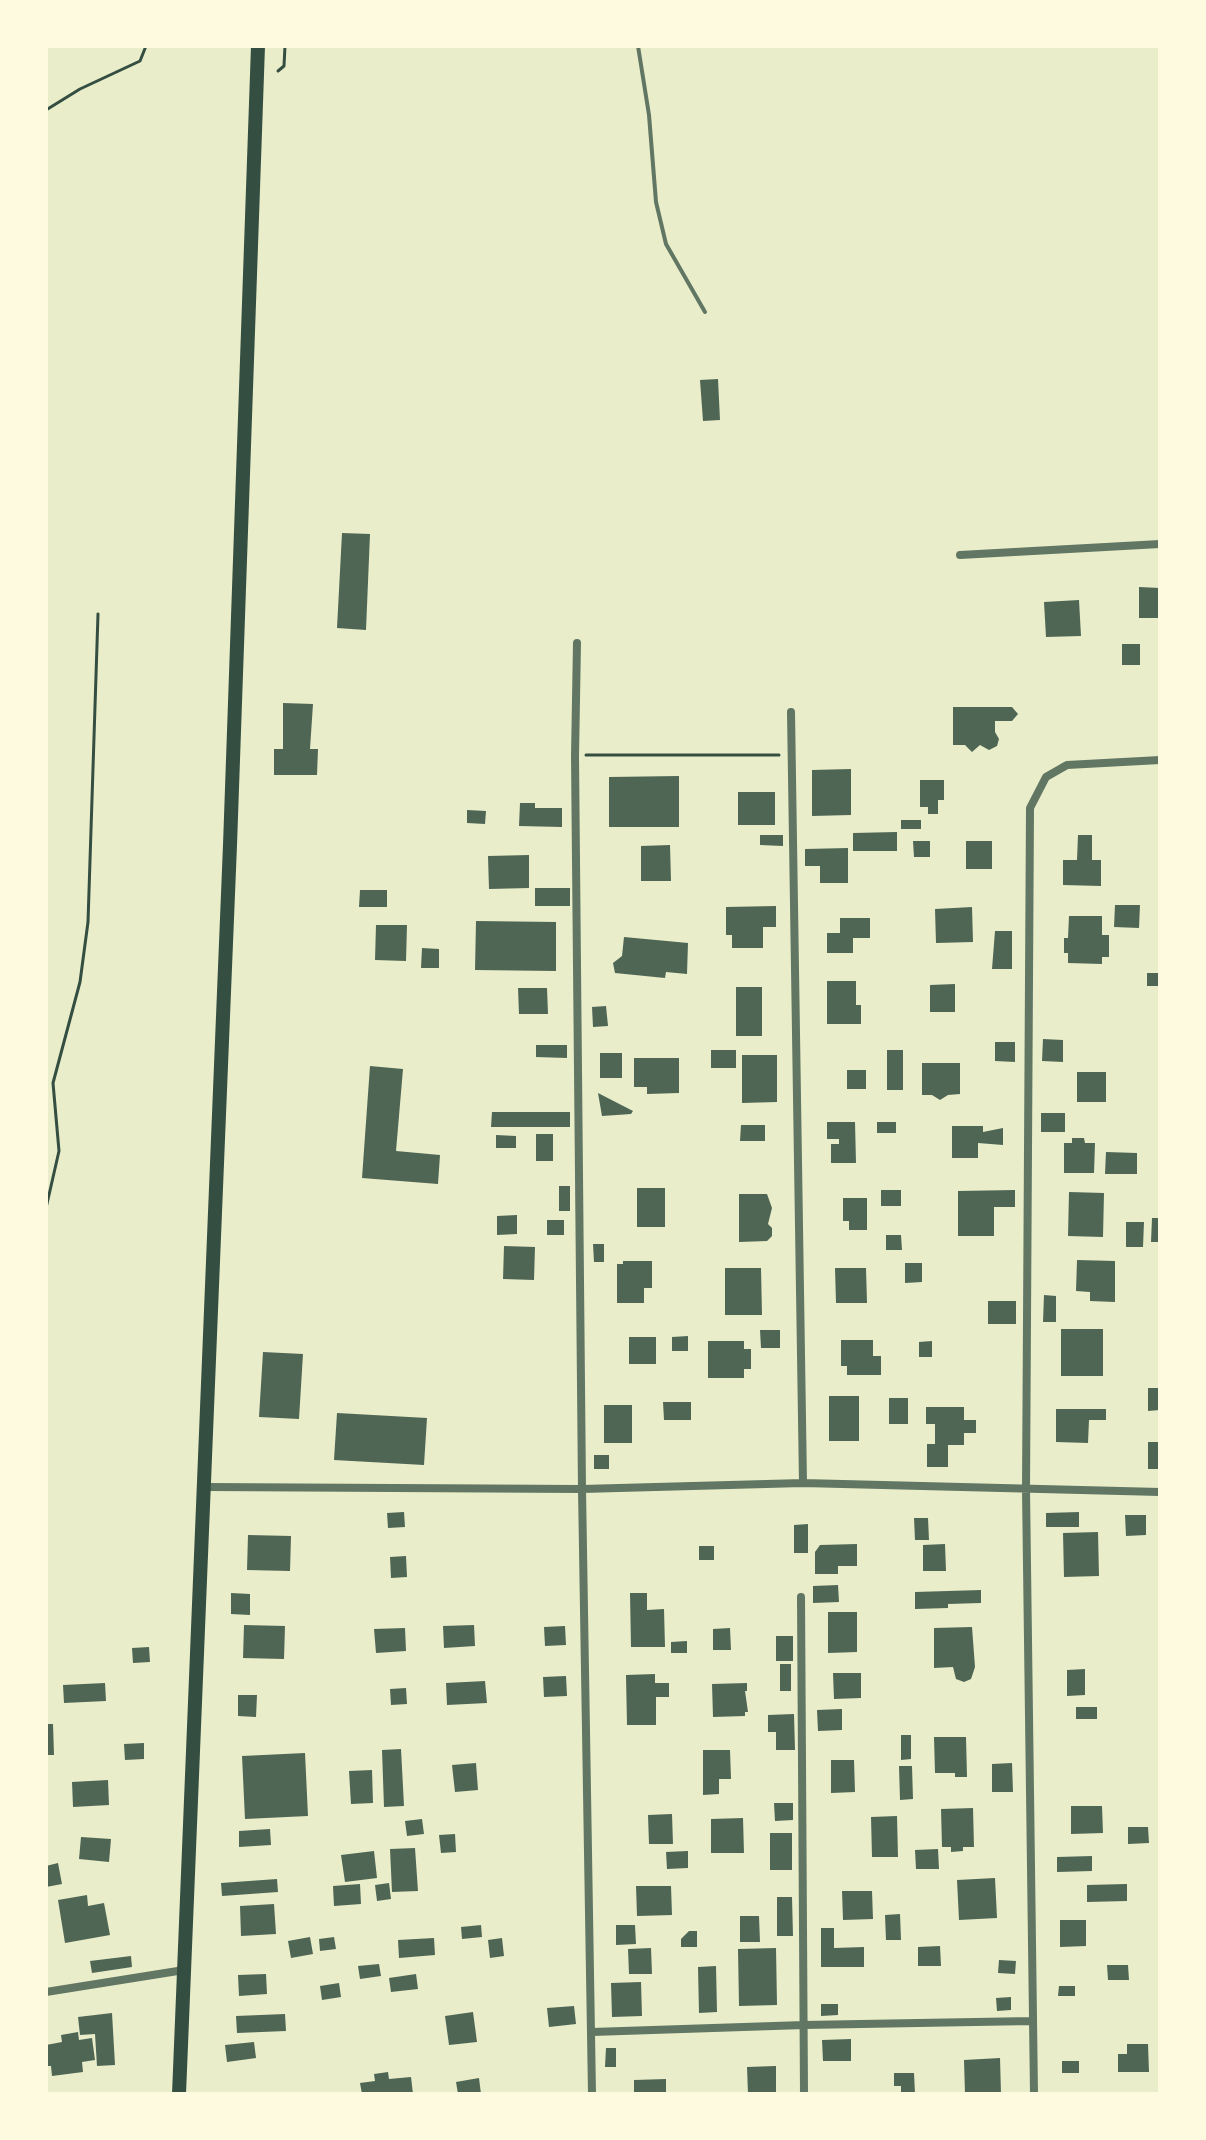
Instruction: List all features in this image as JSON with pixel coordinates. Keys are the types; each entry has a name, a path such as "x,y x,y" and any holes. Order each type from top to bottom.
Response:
{"main road":[{"path":"179,2094 205,1487 258,46"}],"street":[{"path":"960,555 1160,544"},
{"path":"577,643 575,756 582,1489 592,2094"},
{"path":"791,712 803,1483"},
{"path":"1034,2094 1026,1489 1030,808 1046,777 1067,765 1160,760"},
{"path":"205,1487 582,1489 803,1483 1160,1492"},
{"path":"801,1597 804,2094"},
{"path":"46,1992 184,1970"},
{"path":"592,2032 1032,2021"}],"lane":[{"path":"638,46 648,103 656,202 666,244 705,312"}],"path":[{"path":"46,110 80,89 140,61 146,46"},
{"path":"278,71 284,66 285,46"},
{"path":"46,1208 59,1151 53,1083 80,982 88,922 98,614"},
{"path":"575,756 792,755"}],"building":[{"path":"718,379 720,420 703,421 700,380"},
{"path":"342,533 370,534 366,630 337,628"},
{"path":"1139,587 1160,588 1160,618 1139,618"},
{"path":"1079,600 1081,636 1046,637 1044,602"},
{"path":"1122,644 1140,644 1140,665 1122,665"},
{"path":"283,703 313,704 310,749 318,749 317,775 274,775 274,749 283,749"},
{"path":"953,707 1012,707 1018,714 1012,721 995,721 999,739 997,746 989,750 980,745 972,752 965,745 953,745"},
{"path":"851,769 851,815 812,816 812,770"},
{"path":"679,776 679,827 609,827 609,777"},
{"path":"920,780 944,780 944,800 938,800 938,814 928,814 928,807 920,807"},
{"path":"738,792 775,792 775,825 738,825"},
{"path":"520,803 535,803 535,808 562,808 562,827 519,826"},
{"path":"467,810 486,811 485,824 467,823"},
{"path":"901,820 921,820 921,829 901,829"},
{"path":"897,832 897,851 853,851 853,833"},
{"path":"760,835 783,835 783,846 760,845"},
{"path":"1078,835 1092,835 1092,860 1101,860 1101,886 1063,885 1063,860 1077,860"},
{"path":"913,841 930,841 930,857 914,857"},
{"path":"966,841 992,841 992,869 966,869"},
{"path":"670,845 671,881 641,881 641,846"},
{"path":"848,848 848,883 820,883 820,866 805,866 805,849"},
{"path":"529,855 529,888 489,889 488,856"},
{"path":"535,888 570,888 570,906 535,906"},
{"path":"360,890 387,890 387,907 359,907"},
{"path":"1115,905 1140,905 1139,928 1114,927"},
{"path":"776,906 776,927 763,927 763,948 732,948 732,935 726,935 726,907"},
{"path":"972,907 973,942 936,943 935,909"},
{"path":"1069,916 1102,916 1102,935 1109,935 1109,957 1102,957 1102,964 1068,963 1064,938 1068,938"},
{"path":"840,918 870,918 870,938 853,938 853,953 827,953 827,933 840,933"},
{"path":"476,921 556,922 556,971 475,970"},
{"path":"376,925 407,925 406,961 375,960"},
{"path":"995,931 1012,931 1012,969 992,969"},
{"path":"624,937 688,943 687,974 666,972 665,978 615,973 613,963 622,956"},
{"path":"422,948 439,949 439,968 421,968"},
{"path":"1147,973 1160,973 1160,986 1147,986"},
{"path":"827,981 856,981 856,1005 861,1005 861,1024 827,1024"},
{"path":"955,984 955,1012 930,1012 930,985"},
{"path":"736,987 762,987 762,1036 736,1036"},
{"path":"518,988 547,988 548,1014 519,1014"},
{"path":"606,1006 608,1026 593,1027 592,1007"},
{"path":"1043,1039 1063,1040 1063,1062 1042,1061"},
{"path":"995,1042 1015,1042 1015,1062 995,1061"},
{"path":"536,1045 567,1045 567,1058 536,1057"},
{"path":"711,1050 736,1050 736,1068 711,1068"},
{"path":"887,1050 903,1050 903,1090 887,1090"},
{"path":"600,1053 622,1053 622,1078 600,1078"},
{"path":"742,1055 777,1055 777,1102 742,1103"},
{"path":"634,1058 679,1058 679,1093 647,1094 647,1087 634,1087"},
{"path":"922,1063 960,1063 960,1094 948,1095 940,1100 932,1095 922,1095"},
{"path":"370,1066 403,1069 396,1151 440,1155 438,1184 362,1178"},
{"path":"847,1070 866,1070 866,1089 847,1089"},
{"path":"1077,1072 1106,1072 1106,1102 1077,1102"},
{"path":"598,1093 633,1111 631,1114 602,1116"},
{"path":"492,1112 570,1112 570,1127 491,1127"},
{"path":"1041,1113 1065,1113 1065,1132 1041,1132"},
{"path":"827,1122 855,1122 856,1163 831,1163 831,1144 839,1144 839,1139 827,1139"},
{"path":"877,1122 896,1122 896,1133 877,1133"},
{"path":"741,1125 765,1125 765,1141 740,1141"},
{"path":"952,1126 983,1126 983,1132 1003,1128 1003,1145 978,1143 978,1158 952,1158"},
{"path":"536,1134 553,1134 553,1161 536,1161"},
{"path":"496,1135 516,1136 516,1148 496,1148"},
{"path":"1072,1138 1084,1138 1085,1143 1095,1143 1094,1173 1064,1173 1064,1143 1072,1143"},
{"path":"1106,1152 1137,1153 1137,1174 1105,1174"},
{"path":"559,1186 570,1186 570,1211 559,1211"},
{"path":"637,1188 665,1188 665,1227 637,1227"},
{"path":"881,1190 901,1190 901,1206 881,1206"},
{"path":"1015,1190 1015,1207 994,1207 994,1236 958,1236 958,1191"},
{"path":"1069,1192 1104,1193 1103,1237 1068,1236"},
{"path":"739,1194 767,1194 772,1208 768,1224 772,1228 772,1236 767,1241 739,1242"},
{"path":"843,1198 867,1198 867,1230 849,1230 849,1221 843,1221"},
{"path":"517,1215 517,1234 497,1235 497,1216"},
{"path":"1152,1218 1160,1218 1160,1242 1151,1242"},
{"path":"547,1220 564,1220 564,1235 547,1235"},
{"path":"1126,1222 1144,1222 1143,1247 1126,1247"},
{"path":"886,1235 901,1235 902,1250 886,1250"},
{"path":"593,1244 604,1244 604,1262 594,1262"},
{"path":"504,1246 535,1247 534,1280 503,1279"},
{"path":"1077,1260 1115,1261 1115,1302 1090,1301 1090,1292 1076,1291"},
{"path":"623,1261 652,1261 652,1288 644,1288 644,1303 617,1303 617,1264 623,1264"},
{"path":"905,1263 922,1263 922,1282 905,1283"},
{"path":"725,1268 761,1268 762,1315 725,1315"},
{"path":"835,1268 866,1268 867,1303 836,1303"},
{"path":"1044,1295 1056,1296 1056,1322 1043,1322"},
{"path":"988,1301 1016,1301 1016,1324 988,1324"},
{"path":"1061,1329 1103,1329 1103,1376 1061,1376"},
{"path":"760,1330 780,1330 780,1348 761,1348"},
{"path":"688,1336 688,1351 672,1351 672,1337"},
{"path":"629,1337 656,1337 656,1364 629,1364"},
{"path":"841,1340 873,1340 873,1356 881,1356 881,1375 847,1375 847,1366 841,1366"},
{"path":"708,1341 744,1341 744,1349 751,1349 751,1369 744,1369 744,1378 708,1378"},
{"path":"932,1341 932,1357 919,1357 919,1342"},
{"path":"263,1352 303,1354 299,1419 259,1417"},
{"path":"1148,1388 1160,1388 1160,1410 1148,1411"},
{"path":"829,1396 859,1396 859,1441 829,1441"},
{"path":"889,1398 908,1398 908,1424 889,1424"},
{"path":"663,1402 691,1402 691,1420 664,1420"},
{"path":"604,1405 632,1405 632,1443 604,1443"},
{"path":"926,1407 964,1407 964,1420 976,1420 976,1433 964,1433 964,1445 948,1445 948,1467 927,1467 927,1444 935,1444 935,1424 926,1424"},
{"path":"1056,1409 1106,1409 1106,1420 1089,1420 1088,1443 1056,1442"},
{"path":"337,1413 427,1418 424,1465 334,1460"},
{"path":"1148,1442 1160,1442 1160,1469 1148,1469"},
{"path":"594,1455 609,1455 609,1469 594,1469"},
{"path":"404,1512 405,1527 388,1528 387,1513"},
{"path":"1079,1512 1079,1527 1046,1527 1046,1513"},
{"path":"1125,1515 1146,1515 1146,1535 1126,1536"},
{"path":"914,1518 928,1518 929,1540 915,1540"},
{"path":"808,1524 808,1553 794,1553 794,1525"},
{"path":"1098,1532 1099,1576 1064,1577 1063,1533"},
{"path":"248,1535 291,1536 290,1571 247,1570"},
{"path":"857,1544 857,1566 838,1566 838,1574 815,1574 815,1552 820,1545"},
{"path":"945,1544 946,1571 923,1571 923,1545"},
{"path":"699,1546 714,1546 714,1560 699,1560"},
{"path":"406,1556 407,1577 391,1578 390,1557"},
{"path":"838,1585 839,1602 813,1603 813,1586"},
{"path":"981,1590 981,1603 915,1609 915,1592"},
{"path":"231,1593 250,1594 250,1615 231,1614"},
{"path":"630,1593 647,1593 647,1610 664,1609 665,1647 631,1647"},
{"path":"828,1612 857,1612 857,1652 828,1653"},
{"path":"244,1625 285,1626 284,1659 243,1658"},
{"path":"474,1625 475,1646 444,1648 443,1626"},
{"path":"565,1626 566,1645 545,1646 544,1627"},
{"path":"972,1627 975,1667 971,1679 964,1682 956,1679 953,1667 934,1668 934,1628"},
{"path":"405,1628 406,1651 376,1653 374,1629"},
{"path":"730,1628 731,1650 713,1650 713,1629"},
{"path":"776,1636 793,1636 793,1661 776,1661"},
{"path":"687,1641 687,1653 671,1653 671,1642"},
{"path":"149,1647 150,1662 133,1663 132,1648"},
{"path":"780,1664 791,1664 791,1691 780,1691"},
{"path":"1085,1669 1085,1695 1067,1696 1067,1670"},
{"path":"833,1673 861,1673 861,1698 834,1699"},
{"path":"655,1674 655,1683 669,1683 669,1697 656,1697 656,1725 627,1725 626,1675"},
{"path":"566,1676 567,1696 544,1697 543,1677"},
{"path":"485,1681 487,1703 447,1705 446,1683"},
{"path":"105,1683 106,1701 64,1703 63,1685"},
{"path":"747,1683 748,1712 745,1716 713,1717 712,1684"},
{"path":"406,1688 407,1704 391,1705 390,1689"},
{"path":"238,1695 257,1695 256,1717 238,1716"},
{"path":"1076,1707 1097,1707 1097,1719 1076,1719"},
{"path":"842,1709 842,1730 818,1731 817,1710"},
{"path":"794,1714 795,1750 776,1750 776,1732 768,1732 768,1715"},
{"path":"46,1724 53,1724 54,1755 46,1755"},
{"path":"901,1735 911,1735 911,1759 901,1760"},
{"path":"934,1737 966,1737 967,1777 955,1777 955,1773 935,1773"},
{"path":"144,1743 144,1759 125,1760 124,1744"},
{"path":"401,1749 404,1806 384,1807 382,1750"},
{"path":"703,1750 730,1750 731,1779 719,1779 719,1794 703,1795"},
{"path":"305,1753 308,1816 245,1819 242,1756"},
{"path":"831,1760 854,1760 855,1792 831,1793"},
{"path":"476,1763 478,1790 455,1792 452,1765"},
{"path":"1012,1763 1013,1792 992,1792 992,1764"},
{"path":"899,1766 912,1766 913,1799 900,1800"},
{"path":"372,1770 373,1803 351,1804 349,1771"},
{"path":"108,1780 109,1805 73,1807 72,1782"},
{"path":"774,1803 793,1803 793,1820 775,1821"},
{"path":"1071,1806 1102,1806 1103,1833 1071,1834"},
{"path":"973,1808 974,1847 951,1852 951,1847 942,1847 941,1809"},
{"path":"672,1814 673,1844 649,1844 648,1815"},
{"path":"897,1816 898,1857 872,1857 871,1817"},
{"path":"743,1818 744,1853 711,1853 711,1819"},
{"path":"422,1819 424,1834 407,1836 405,1821"},
{"path":"1128,1827 1148,1827 1149,1843 1128,1844"},
{"path":"270,1829 271,1845 239,1847 239,1831"},
{"path":"770,1833 792,1833 792,1870 770,1870"},
{"path":"455,1834 456,1852 441,1853 439,1835"},
{"path":"81,1837 111,1839 109,1862 79,1859"},
{"path":"415,1848 418,1891 392,1892 390,1849"},
{"path":"938,1849 939,1869 916,1869 915,1850"},
{"path":"374,1851 377,1878 345,1882 341,1855"},
{"path":"688,1851 688,1868 667,1869 666,1852"},
{"path":"1092,1856 1092,1871 1057,1872 1057,1857"},
{"path":"58,1863 62,1884 46,1887 46,1866"},
{"path":"995,1878 997,1918 959,1920 957,1880"},
{"path":"277,1879 278,1892 222,1896 221,1883"},
{"path":"389,1883 391,1899 377,1901 375,1885"},
{"path":"360,1884 361,1904 334,1906 333,1886"},
{"path":"1127,1884 1127,1901 1087,1902 1087,1885"},
{"path":"636,1886 671,1886 672,1915 637,1916"},
{"path":"842,1891 872,1891 873,1919 843,1920"},
{"path":"87,1895 88,1906 104,1903 110,1935 65,1943 58,1900"},
{"path":"777,1897 792,1897 793,1936 777,1936"},
{"path":"274,1904 276,1934 241,1936 240,1906"},
{"path":"900,1914 901,1940 886,1940 885,1915"},
{"path":"740,1916 759,1916 760,1942 740,1942"},
{"path":"1060,1920 1086,1920 1086,1946 1060,1947"},
{"path":"481,1925 482,1937 462,1939 461,1927"},
{"path":"616,1925 635,1925 636,1944 616,1945"},
{"path":"821,1928 834,1928 834,1948 864,1947 864,1967 821,1967"},
{"path":"689,1931 697,1931 697,1947 681,1947 681,1939"},
{"path":"310,1937 313,1954 291,1958 288,1941"},
{"path":"334,1937 336,1949 320,1951 319,1939"},
{"path":"434,1938 435,1955 399,1958 398,1940"},
{"path":"502,1938 504,1956 490,1958 488,1940"},
{"path":"940,1946 941,1966 918,1966 918,1947"},
{"path":"651,1948 652,1974 629,1974 628,1949"},
{"path":"776,1948 777,2005 739,2006 738,1949"},
{"path":"131,1956 132,1967 92,1973 90,1961"},
{"path":"999,1960 1016,1961 1015,1974 998,1973"},
{"path":"379,1964 381,1976 360,1979 358,1966"},
{"path":"1107,1965 1128,1965 1129,1980 1108,1980"},
{"path":"716,1966 717,2012 699,2013 698,1967"},
{"path":"266,1974 267,1994 239,1996 238,1975"},
{"path":"416,1974 418,1989 391,1992 389,1978"},
{"path":"641,1982 642,2016 612,2017 611,1983"},
{"path":"339,1983 341,1997 322,2000 320,1986"},
{"path":"1059,1986 1075,1986 1075,1996 1058,1996"},
{"path":"1011,1997 1011,2010 997,2011 996,1998"},
{"path":"821,2004 838,2004 838,2015 821,2016"},
{"path":"574,2006 576,2024 549,2027 547,2008"},
{"path":"473,2012 477,2042 449,2045 445,2016"},
{"path":"112,2013 115,2065 97,2066 95,2034 80,2035 78,2017"},
{"path":"285,2014 286,2031 237,2033 236,2016"},
{"path":"78,2032 79,2040 92,2038 95,2060 82,2062 83,2072 52,2076 51,2066 46,2066 46,2045 62,2042 61,2035"},
{"path":"851,2039 851,2061 823,2061 822,2040"},
{"path":"254,2042 256,2058 227,2062 225,2045"},
{"path":"1127,2044 1148,2044 1149,2072 1118,2072 1118,2054 1127,2054"},
{"path":"606,2048 616,2048 616,2067 605,2067"},
{"path":"1000,2058 1001,2094 965,2094 964,2060"},
{"path":"1062,2061 1079,2061 1079,2073 1062,2073"},
{"path":"776,2066 776,2094 748,2094 747,2067"},
{"path":"388,2072 389,2079 411,2077 413,2094 362,2094 360,2083 375,2081 374,2074"},
{"path":"894,2073 914,2073 915,2094 901,2094 901,2086 894,2086"},
{"path":"479,2078 481,2094 458,2094 456,2082"},
{"path":"666,2079 666,2094 634,2094 634,2080"}]}
